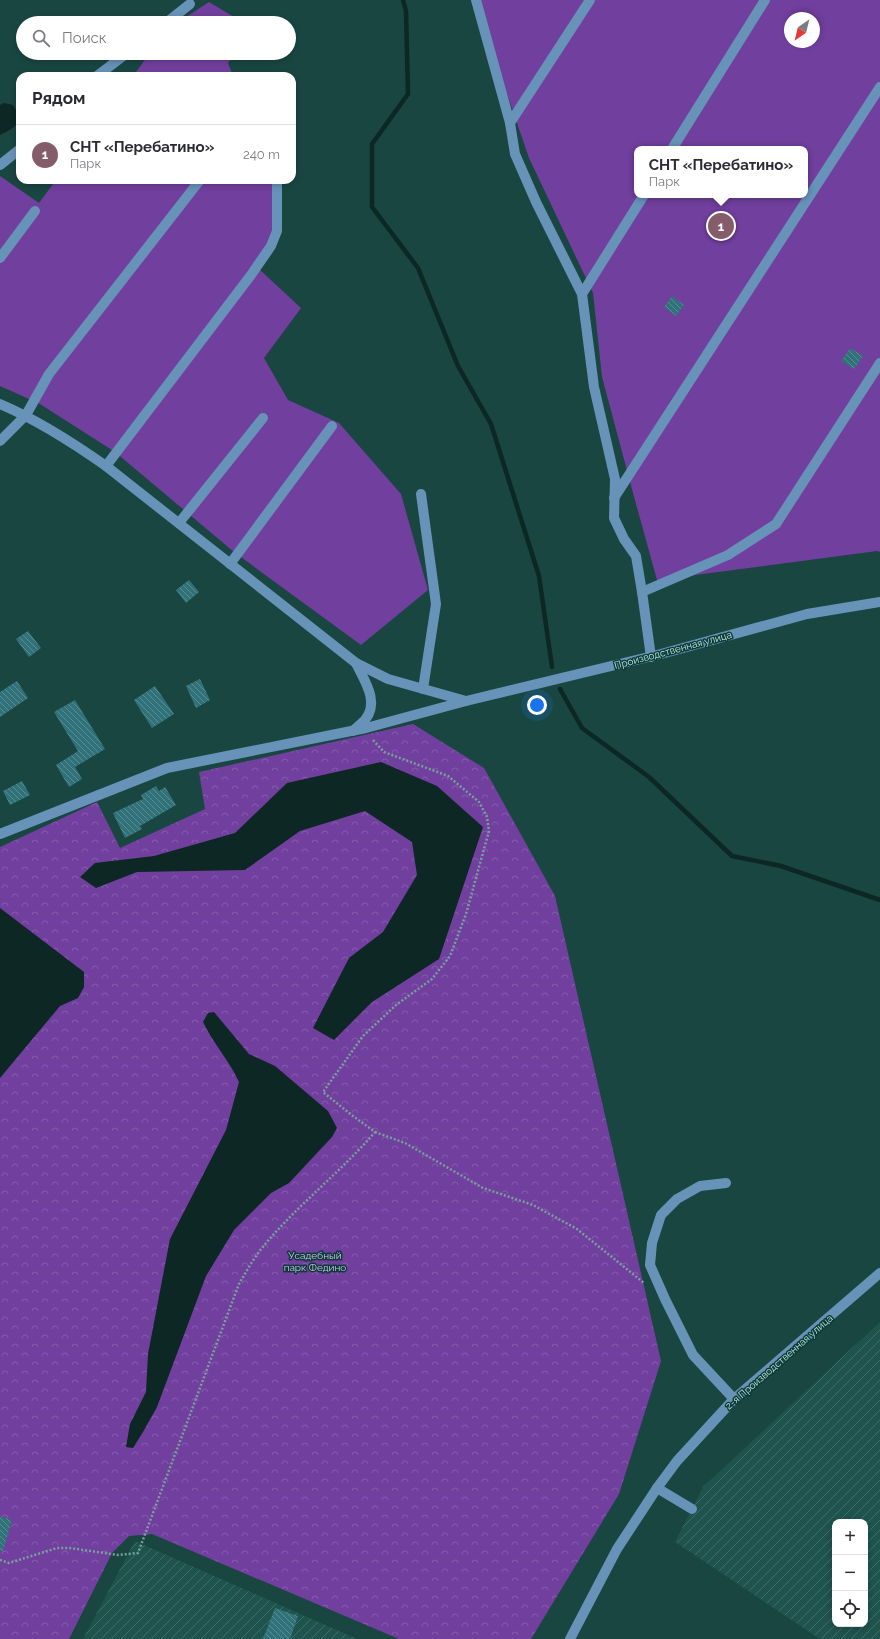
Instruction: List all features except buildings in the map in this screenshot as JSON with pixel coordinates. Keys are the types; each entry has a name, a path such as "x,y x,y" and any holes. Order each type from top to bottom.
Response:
{"street":[{"path":"476,0 510,123 515,154 536,202 582,294 594,387 615,479 614,518 624,540 636,556 651,657"},
{"path":"510,123 590,0"},
{"path":"674,146 765,0"},
{"path":"175,16 190,4"},
{"path":"102,72 118,60"},
{"path":"614,498 880,87"},
{"path":"0,165 16,152"},
{"path":"0,441 26,415 49,374 197,184"},
{"path":"106,466 252,275 270,246 277,231 277,184"},
{"path":"582,294 642,198"},
{"path":"0,258 35,211"},
{"path":"642,592 728,555 776,524 880,362"},
{"path":"0,404 26,415 66,438 106,466 356,663 388,679 466,701"},
{"path":"180,523 263,418"},
{"path":"230,564 332,426"},
{"path":"421,494 436,604 423,688"},
{"name":"Производственная улица","path":"0,834 167,768 207,762 366,728 466,701 651,657 807,614 880,602"},
{"path":"353,731 366,719 371,706 369,690 356,663"},
{"path":"726,1183 700,1186 677,1199 661,1215 652,1243 650,1265 693,1355 734,1399"},
{"name":"2-я Производственная улица","path":"570,1639 617,1549 657,1488 677,1461 734,1399 880,1273"},
{"path":"657,1488 692,1509"}],"path":[{"path":"366,728 375,743 384,752 448,776 479,802 487,816 490,831 466,914 450,956 432,979 396,1005 363,1036 323,1092 375,1132 405,1144 483,1188 533,1205 577,1229 647,1285"},
{"path":"0,1560 9,1563 57,1548 70,1548 118,1555 138,1553 239,1284 261,1249 282,1225 356,1154 375,1132"}],"shaded area":[{"path":"880,1322 880,1639 820,1639 675,1542 703,1487"},
{"path":"135,1541 357,1639 83,1639"}],"green space":[{"path":"480,0 880,0 880,552 877,551 657,580 602,377 593,293 529,158 505,88"},
{"path":"209,2 232,16 188,16"},
{"path":"145,60 230,60 228,63 231,72 136,72"},
{"path":"0,176 39,203 53,184 276,184 279,193 282,231 259,269 301,308 264,358 288,400 339,423 401,494 428,590 361,645 234,552 115,452 40,404 0,386"},
{"name":"Усадебный парк Федино","path":"413,724 484,768 555,896 661,1361 619,1494 531,1639 399,1639 152,1534 129,1536 112,1553 69,1639 0,1639 0,847 97,802 120,848 205,809 199,772"}],"water":[{"path":"4,103 13,105 16,110 16,125 0,135 0,105"},
{"path":"381,762 437,786 483,827 439,959 372,1002 334,1040 313,1028 349,958 383,932 417,875 412,842 365,811 300,831 245,870 137,872 96,888 80,877 95,863 154,856 235,833 287,783"},
{"path":"0,908 84,972 84,987 78,998 60,1006 0,1078"},
{"path":"214,1012 249,1054 275,1066 328,1111 337,1128 332,1137 289,1183 271,1193 234,1230 206,1276 157,1407 133,1448 126,1447 130,1424 146,1392 148,1354 170,1239 226,1130 239,1082 231,1066 211,1037 203,1022 208,1013"}],"waterway":[{"path":"403,0 406,11 408,94 372,144 372,207 418,268 458,366 491,424 539,576 552,667"},
{"path":"560,689 582,728 649,777 732,856 781,866 880,900"}],"place":[{"name":"СНТ «Перебатино»","path":"721,226"}]}
